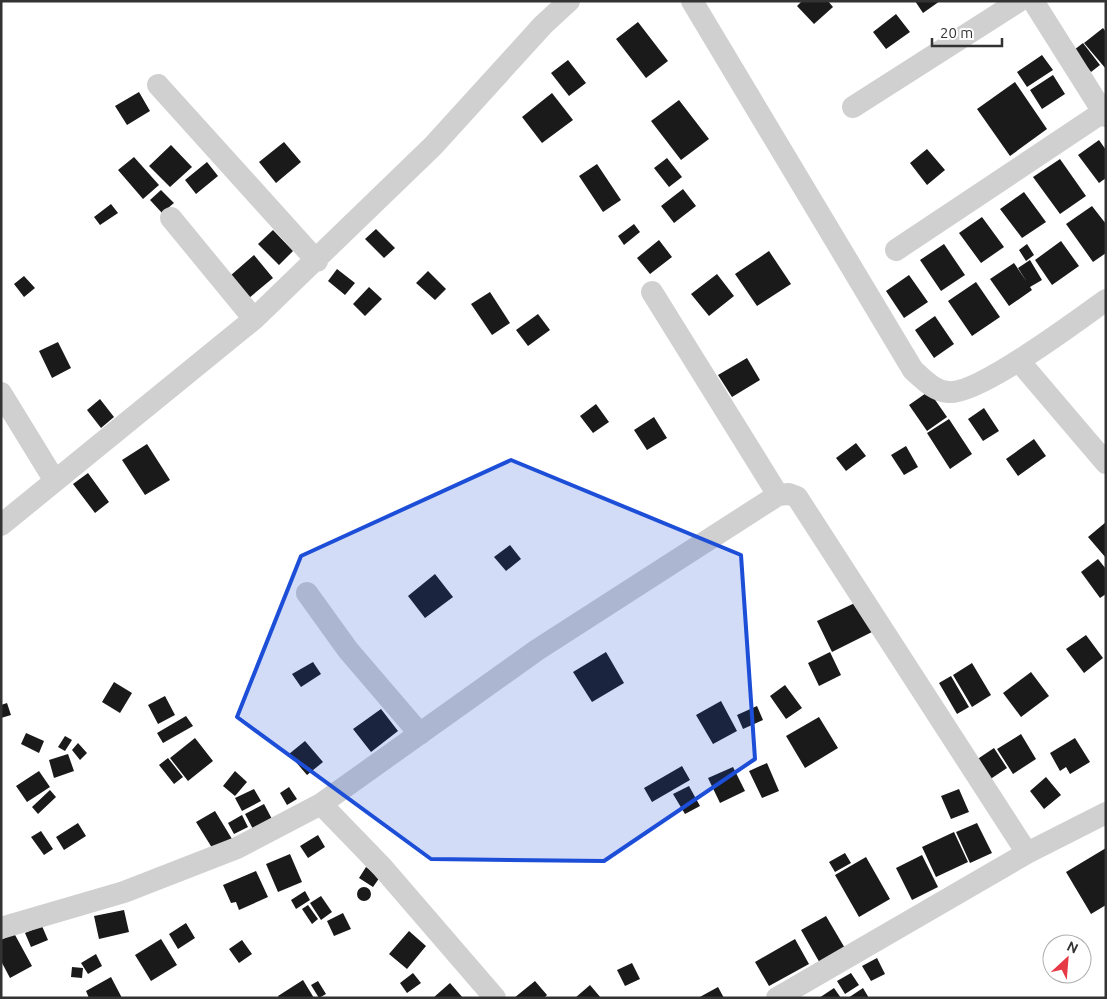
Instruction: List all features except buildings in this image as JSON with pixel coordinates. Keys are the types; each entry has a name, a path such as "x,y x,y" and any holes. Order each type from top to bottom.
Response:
{"street":[{"path":"1,525 254,320 317,261 433,146 543,25 569,1"},
{"path":"692,1 913,370 929,384 947,392 966,389 1019,360 1106,300"},
{"path":"853,106 1019,1"},
{"path":"896,250 1105,113 1033,1"},
{"path":"158,85 317,261"},
{"path":"171,218 254,320"},
{"path":"652,292 778,495"},
{"path":"1019,360 1106,463"},
{"path":"1,393 55,481"},
{"path":"1,928 124,892 237,848 321,804 537,650 778,495 789,494 797,497 1027,853"},
{"path":"307,593 348,650 420,734"},
{"path":"321,804 382,867 495,998"},
{"path":"777,998 1027,853 1106,814"}],"highlighted area":[{"path":"511,460 741,555 755,759 604,861 431,859 237,717 301,556"}]}
